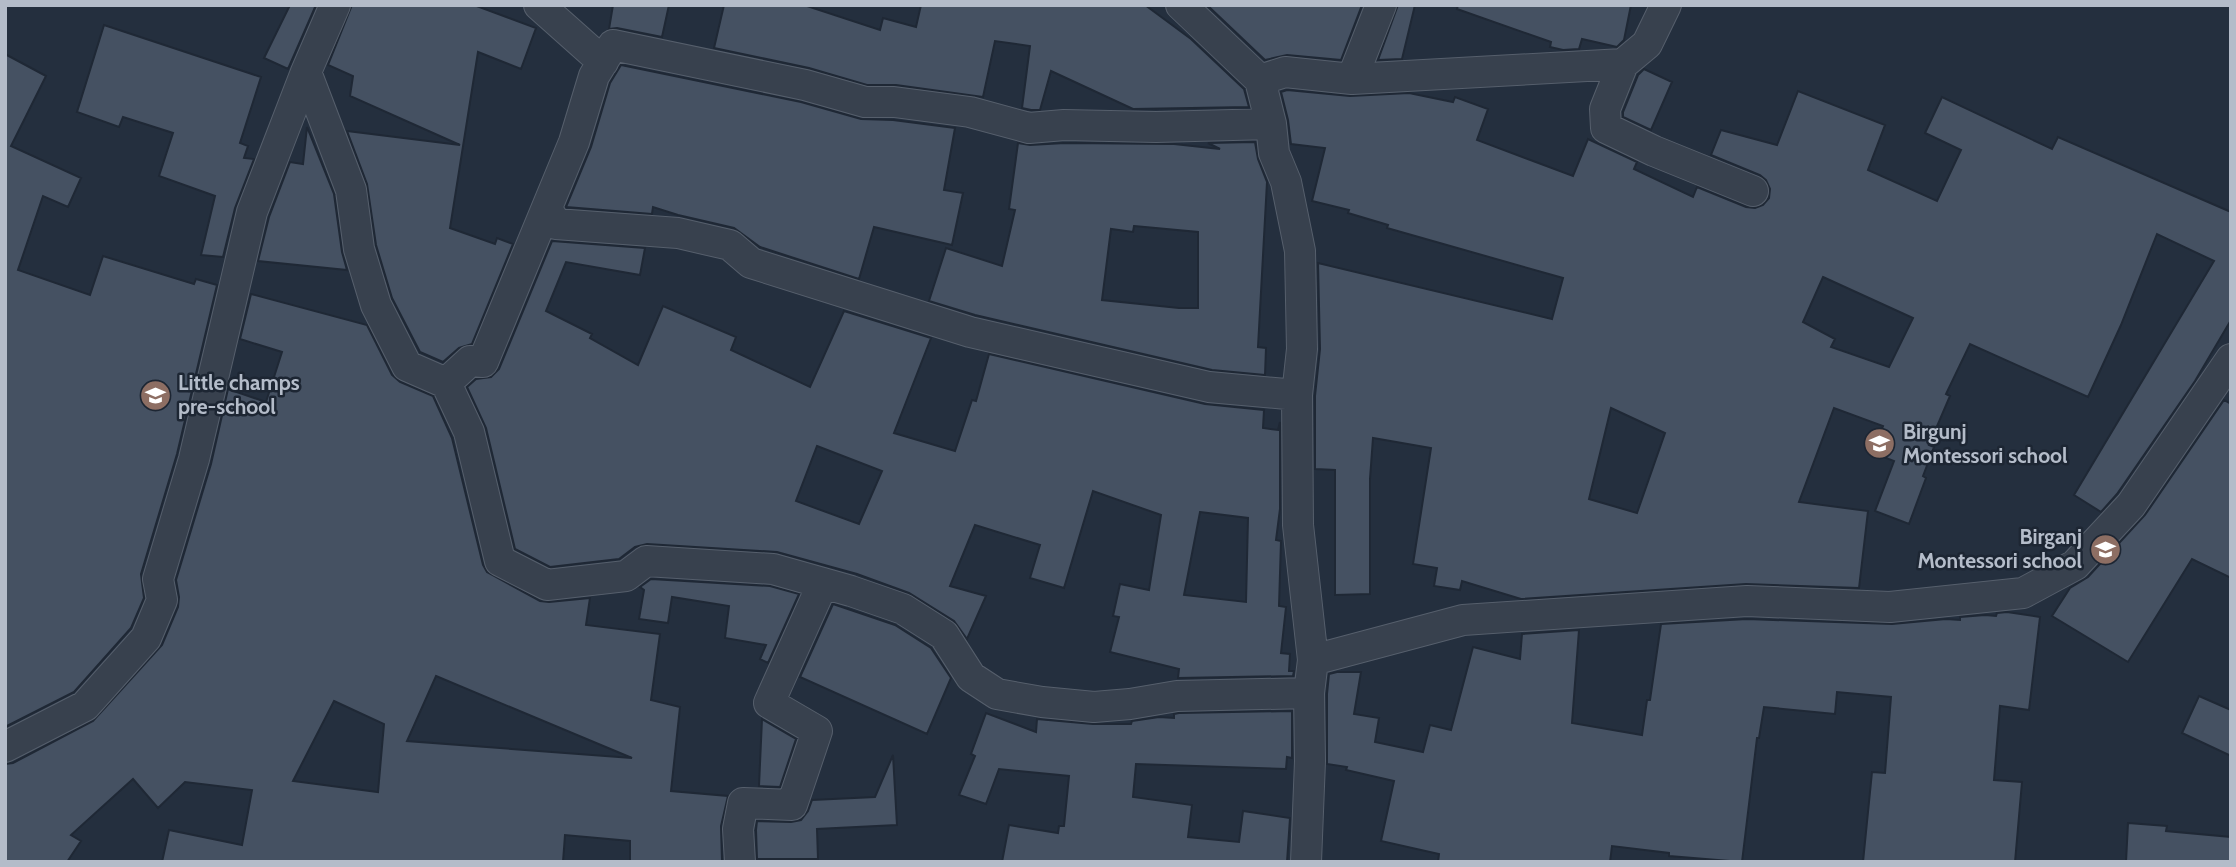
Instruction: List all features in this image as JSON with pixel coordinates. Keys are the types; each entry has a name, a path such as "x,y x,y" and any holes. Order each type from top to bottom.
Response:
{"street":[{"path":"5,747 85,706 146,638 162,600 159,579 194,459 253,212 306,72 335,5"},
{"path":"539,5 603,62"},
{"path":"1181,5 1260,80 1271,124 1274,153 1286,182 1300,251 1302,349 1297,395 1298,525 1313,660 1309,693 1310,761 1306,862"},
{"path":"1352,79 1381,5"},
{"path":"1666,5 1647,44 1622,64 1605,109 1606,128 1654,151 1753,191"},
{"path":"446,383 470,361 483,362 574,142 594,76 612,45 805,85 865,102 894,102 970,112 1029,128 1064,125 1156,127 1271,124"},
{"path":"1260,80 1285,72 1352,79 1622,64"},
{"path":"306,72 351,190 359,249 376,305 407,366 446,383 469,432 500,561 547,585 626,576 646,561 773,569 903,609 944,635 971,677 997,694 1042,702 1094,707 1177,696 1309,693"},
{"path":"547,209 556,224 678,233 730,245 751,263 970,332 1209,387 1297,395"},
{"path":"1313,660 1463,620 1747,601 1890,607 2023,593 2075,565 2131,505 2231,359"},
{"path":"740,862 738,829 743,803 792,804 817,731 769,703 823,583"}],"building":[{"path":"290,5 316,5 288,69 264,58"},
{"path":"352,5 474,5 536,28 521,69 478,52 450,228 495,244 497,238 513,244 472,344 459,348 443,362 420,352 392,298 376,245 367,184 347,131 460,145 350,96 353,76 328,65"},
{"path":"613,5 669,5 662,37 617,28 609,29"},
{"path":"724,5 804,5 880,30 883,18 916,27 921,5 1145,5 1191,39 1244,89 1249,107 1133,109 1051,71 1040,110 1022,108 1030,46 995,41 983,97 896,85 867,85 809,68 714,48"},
{"path":"1207,5 1362,5 1341,60 1287,55 1265,60"},
{"path":"1398,5 1415,5 1402,59 1378,60"},
{"path":"1458,5 1631,5 1624,40 1617,47 1582,39 1579,49 1563,50 1550,47 1551,42 1457,9"},
{"path":"104,25 261,77 240,143 248,146 244,158 254,159 235,208 223,257 201,255 215,196 159,176 173,133 123,117 119,127 77,112"},
{"path":"5,54 46,76 11,146 81,178 68,207 43,196 18,270 90,295 103,256 194,284 196,279 217,285 177,454 141,574 144,598 131,628 74,692 5,727"},
{"path":"621,65 801,102 861,119 955,128 944,190 963,193 952,245 874,227 859,279 760,247 734,228 653,207 652,214 566,207 591,147 610,83"},
{"path":"1644,69 1672,82 1651,130 1623,117 1638,75"},
{"path":"1287,90 1350,96 1409,93 1453,102 1455,97 1488,109 1477,140 1573,176 1588,139 1637,162 1634,169 1693,197 1697,187 1746,207 1755,208 1763,205 1769,198 1770,189 1766,180 1711,155 1721,130 1777,145 1798,91 1885,125 1868,170 1937,201 1961,150 1925,133 1942,97 2052,149 2058,137 2231,212 2231,320 2195,381 2117,494 2101,512 2074,495 2214,261 2157,234 2121,325 2088,397 1970,344 1946,394 1950,396 1929,445 1934,447 1909,524 1875,511 1894,461 1886,458 1890,447 1877,442 1883,426 1834,408 1799,502 1868,511 1859,588 1746,584 1521,599 1462,581 1460,590 1434,586 1437,568 1413,564 1431,448 1373,438 1370,479 1370,594 1335,595 1335,470 1315,469 1315,396 1320,349 1318,263 1552,319 1563,278 1387,228 1388,225 1348,213 1349,210 1312,201 1325,148 1291,144 1281,92","holes":["1823,277 1913,318 1889,367 1831,347 1835,339 1803,322","1611,408 1665,433 1637,513 1589,499"]},
{"path":"307,127 334,194 347,270 258,261 269,217 290,162 303,164"},
{"path":"1255,142 1267,182 1258,347 1266,348 1265,375 1212,370 975,315 929,301 946,248 1002,266 1015,210 1009,209 1018,143 1174,144 1220,149 1208,143","holes":["1134,226 1198,232 1198,308 1102,300 1111,229 1133,232"]},
{"path":"552,241 645,248 640,275 566,262 546,311 592,334 590,338 638,365 663,306 736,337 731,350 810,387 844,311 931,338 894,433 955,451 972,400 976,401 989,354 1205,404 1264,410 1263,428 1278,430 1280,422 1280,509 1276,540 1281,541 1279,606 1286,607 1281,653 1290,654 1289,671 1294,671 1293,676 1178,678 1179,669 1110,652 1119,617 1113,616 1120,584 1149,590 1161,515 1093,491 1064,588 1030,578 1040,545 975,525 950,586 986,596 967,639 954,621 909,593 857,574 777,552 647,544 635,547 619,559 550,567 515,549 486,428 467,387 476,379 491,377 499,369","holes":["817,446 882,471 859,524 796,501","1200,512 1248,518 1246,602 1184,595"]},
{"path":"251,294 367,325 392,375 400,382 433,396 452,438 483,565 487,572 540,601 590,598 586,625 660,634 651,700 680,707 671,791 728,796 721,826 722,862 630,862 630,841 565,835 563,862 162,862 169,830 242,845 252,790 185,782 158,808 133,779 71,835 81,841 67,862 5,862 5,764 13,763 93,721 162,645 178,607 176,580 211,464 228,389 266,402 282,352 240,339","holes":["436,676 632,758 407,741","334,701 384,724 378,792 293,781"]},
{"path":"2224,400 2231,404 2231,578 2192,559 2128,662 2052,616 2070,588 2088,577 2145,515"},
{"path":"651,579 770,586 799,594 768,663 760,659 766,645 725,638 729,606 672,597 668,623 639,619 644,590 640,587"},
{"path":"833,604 895,625 931,648 951,678 927,734 800,677"},
{"path":"1997,613 2040,617 2029,710 2000,706 1994,780 2022,782 2015,862 1863,862 1872,772 1885,773 1891,697 1837,692 1835,714 1764,707 1757,738 1742,862 1669,856 1669,853 1612,846 1610,862 1438,862 1439,854 1381,841 1394,781 1327,764 1329,674 1337,672 1361,672 1354,714 1379,718 1375,742 1423,752 1430,725 1451,730 1473,647 1520,659 1522,634 1579,630 1572,723 1642,735 1661,624 1747,619 1892,624 1960,620 1960,617 1996,616"},
{"path":"2199,696 2231,710 2231,756 2182,733"},
{"path":"1292,711 1292,758 1287,757 1286,769 1136,764 1133,797 1192,805 1188,837 1239,842 1243,811 1290,818 1287,862 1002,862 1009,825 1058,833 1059,826 1064,826 1069,776 999,769 986,804 959,795 975,756 971,754 986,713 1036,732 1037,719 1131,724 1132,721 1159,717 1174,718 1174,714 1179,713"},
{"path":"762,719 796,739 780,787 759,786"},
{"path":"893,755 897,825 817,829 818,859 757,859 757,821 801,820 812,800 875,797"},
{"path":"2128,823 2167,826 2166,831 2231,837 2231,862 2126,862"}],"place":[{"name":"Little champs pre-school","path":"155,395"},
{"name":"Birgunj Montessori school","path":"1880,444"},
{"name":"Birganj Montessori school","path":"2105,549"}]}
